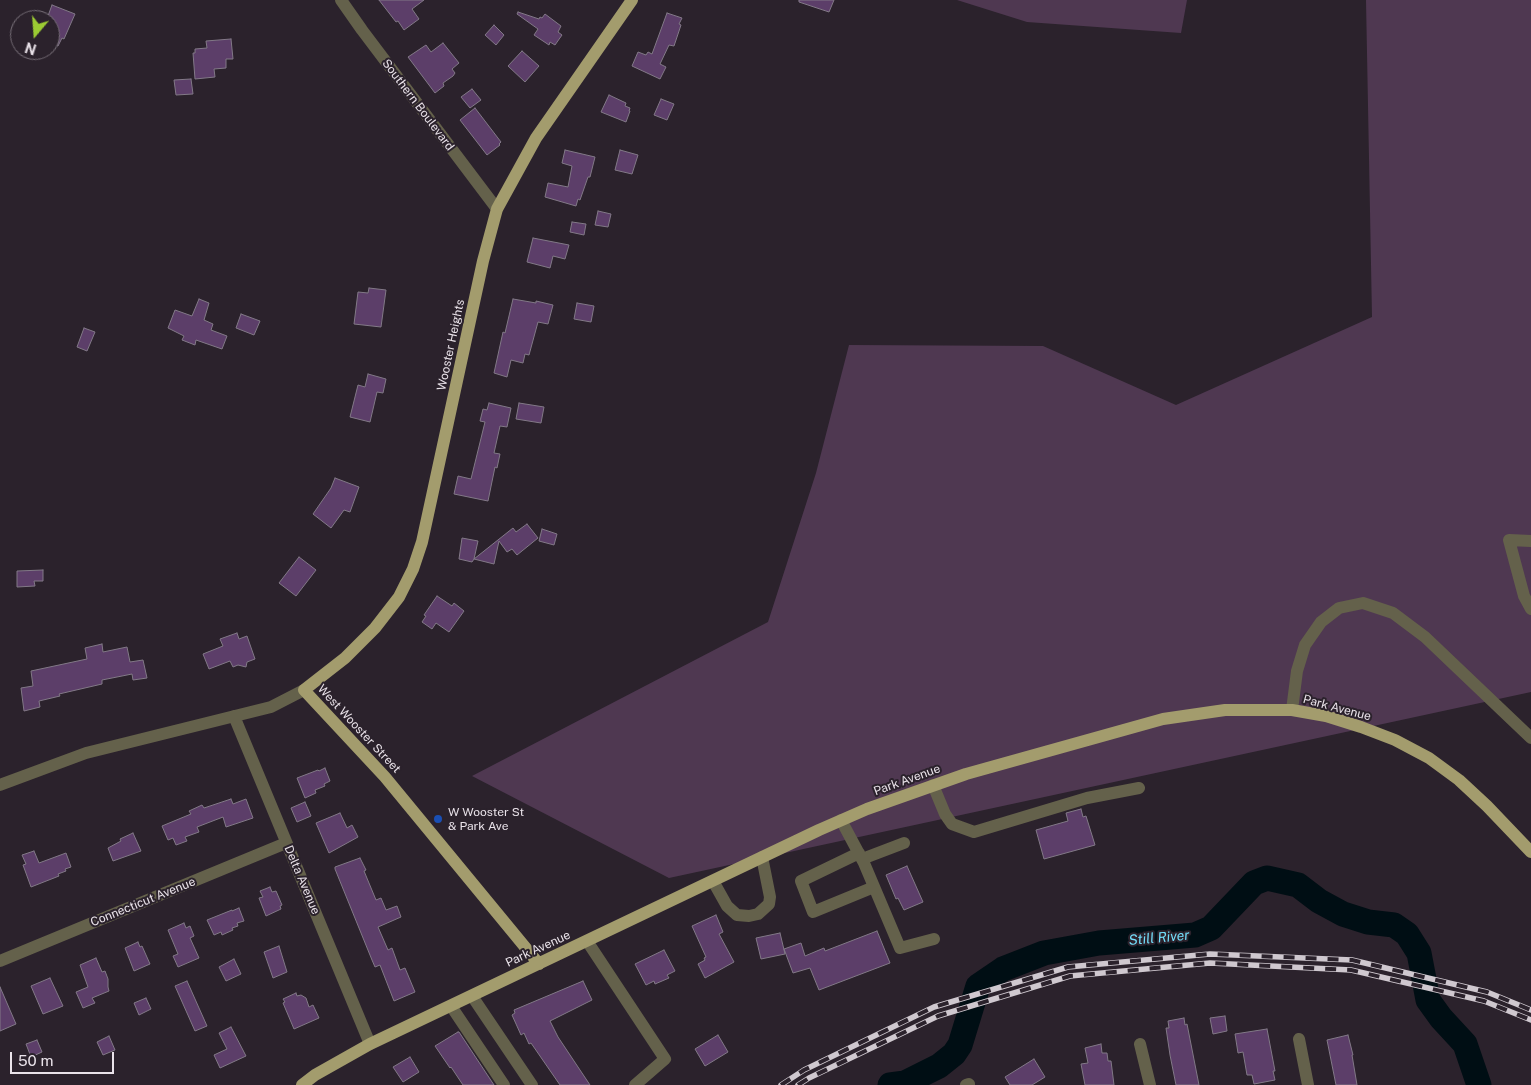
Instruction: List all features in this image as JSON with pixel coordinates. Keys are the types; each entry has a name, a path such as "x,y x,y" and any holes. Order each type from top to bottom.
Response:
{"main road":[{"name":"Wooster Heights","path":"304,690 345,658 375,628 400,597 413,569 422,542 497,209 536,138 632,0"},
{"name":"West Wooster Street","path":"304,690 385,777 539,964"},
{"name":"Park Avenue","path":"302,1085 315,1075 370,1044 841,820 933,785 1068,744 1163,719 1225,710 1292,710 1326,716 1361,727 1395,740 1430,758 1459,780 1487,806 1531,852"}],"street":[{"name":"Southern Boulevard","path":"342,0 362,30 497,209"},
{"path":"1531,541 1509,540 1524,596 1531,609"},
{"path":"1292,710 1297,670 1305,645 1321,622 1339,608 1363,603 1392,613 1425,637 1531,738"},
{"name":"West Wooster Street","path":"0,784 86,753 271,707 304,690"},
{"name":"Delta Avenue","path":"234,716 370,1044"},
{"path":"933,785 945,814 952,824 974,832 1087,798 1139,788"},
{"path":"841,820 860,856 900,948 934,939"},
{"name":"Connecticut Avenue","path":"0,961 286,843"},
{"path":"874,887 813,912 801,881 860,856 904,843"},
{"path":"712,881 727,906 737,915 749,916 758,914 769,904 770,897 762,858"},
{"path":"587,941 664,1059 635,1085"},
{"path":"472,996 532,1085"},
{"path":"450,1006 504,1085"},
{"path":"1298,1039 1308,1085"},
{"path":"1140,1044 1150,1085"}],"shaded area":[{"path":"957,0 1187,0 1181,33 1027,22"},
{"path":"1366,0 1531,0 1531,692 669,878 472,776 768,622 816,473 849,345 1043,346 1176,405 1372,317"}],"building":[{"path":"379,0 424,0 412,9 419,19 404,30"},
{"path":"799,0 834,0 829,12 799,2"},
{"path":"52,5 75,14 64,39 62,38 60,42 60,10 50,10"},
{"path":"518,12 539,19 545,14 561,26 558,32 562,35 555,45 550,42 549,45 534,35 538,29 517,14"},
{"path":"667,13 682,18 674,46 669,45 660,64 666,67 660,79 632,66 638,52 646,55 648,52 652,54"},
{"path":"494,25 504,35 496,45 485,35"},
{"path":"231,39 233,59 226,59 226,68 214,69 215,77 195,79 193,53 195,53 195,49 207,48 206,41"},
{"path":"443,43 459,63 452,69 455,73 453,76 443,83 444,86 435,93 408,57 426,45 431,52"},
{"path":"522,51 539,66 525,82 508,66"},
{"path":"191,79 193,94 176,95 174,80"},
{"path":"472,89 481,100 470,108 461,97"},
{"path":"609,95 626,103 625,106 630,108 626,122 601,112"},
{"path":"661,99 674,104 667,120 654,115"},
{"path":"475,108 501,142 500,145 487,155 460,120"},
{"path":"565,150 595,157 590,177 588,177 576,206 545,197 548,183 568,187 572,166 562,163"},
{"path":"620,150 638,155 632,174 615,170"},
{"path":"598,211 611,214 608,227 595,225"},
{"path":"572,222 586,224 584,235 570,232"},
{"path":"533,238 569,245 565,259 553,256 550,268 527,262"},
{"path":"369,288 386,290 381,327 354,324 358,292 368,293"},
{"path":"199,299 209,303 204,320 213,324 211,330 227,336 222,349 196,340 195,345 182,340 184,336 168,328 175,310 192,316"},
{"path":"513,299 553,305 548,324 538,322 529,355 525,354 523,363 511,360 507,377 494,373"},
{"path":"577,303 594,306 591,322 574,319"},
{"path":"241,314 260,321 254,335 236,328"},
{"path":"84,328 95,332 87,351 77,347"},
{"path":"368,374 386,379 383,393 377,392 370,422 350,417 358,385 365,387"},
{"path":"489,403 511,408 507,427 500,426 494,453 500,454 497,468 495,467 488,501 454,494 458,476 471,479 485,422 480,421 483,409 487,410"},
{"path":"519,403 544,407 541,423 516,419"},
{"path":"335,478 359,487 350,512 344,510 331,528 313,514 331,488"},
{"path":"527,524 538,538 517,555 512,549 507,552 499,541 494,564 474,559 513,528 516,532"},
{"path":"542,529 557,534 554,545 539,541"},
{"path":"462,538 478,541 472,562 459,559"},
{"path":"299,557 316,570 296,596 279,583"},
{"path":"43,570 43,581 34,581 35,586 17,587 17,571"},
{"path":"437,596 452,606 454,603 464,611 449,632 436,623 432,629 422,622 426,616 424,615"},
{"path":"237,633 239,639 247,636 255,659 247,662 246,667 238,665 233,667 230,661 209,669 203,654 223,646 220,639"},
{"path":"102,644 103,652 127,647 130,662 143,660 147,678 133,680 132,674 102,680 102,684 59,694 60,696 39,701 40,707 24,711 21,688 33,686 31,671 87,659 85,648"},
{"path":"325,768 330,781 324,784 325,786 315,790 316,793 305,798 297,778"},
{"path":"231,799 233,804 246,799 253,818 226,827 223,817 197,827 199,832 185,837 187,841 176,845 173,838 168,840 162,826 191,814 189,811 202,805 204,808"},
{"path":"305,802 311,816 297,822 291,808"},
{"path":"1081,809 1083,817 1086,816 1095,845 1044,859 1036,830 1068,821 1066,813"},
{"path":"340,813 347,828 352,825 358,837 329,853 316,823"},
{"path":"133,833 141,851 113,861 108,848 121,841 120,839"},
{"path":"34,851 39,863 66,853 71,867 58,874 59,876 31,887 23,865 26,864 22,855"},
{"path":"360,858 376,900 381,898 386,910 397,906 401,917 378,927 388,950 392,948 400,970 405,968 415,992 394,1001 380,965 375,967 335,869 335,867"},
{"path":"907,866 923,902 904,910 898,898 896,899 886,875"},
{"path":"270,887 272,892 276,891 282,905 280,906 281,909 266,916 259,898 263,897 260,891"},
{"path":"239,908 244,921 237,923 238,926 232,928 233,930 222,935 221,932 214,935 207,920"},
{"path":"716,915 723,932 719,934 734,962 705,978 698,964 705,960 704,958 706,957 692,926"},
{"path":"184,923 186,928 190,926 194,936 190,938 199,958 178,967 173,956 178,954 168,930"},
{"path":"877,931 890,963 819,990 810,968 793,973 784,949 801,943 805,956 824,948 825,951"},
{"path":"780,933 785,954 761,959 756,938"},
{"path":"138,942 140,947 142,946 150,964 134,971 125,948"},
{"path":"279,946 287,972 273,978 264,952"},
{"path":"664,950 675,971 667,975 669,978 655,984 654,981 646,985 635,964"},
{"path":"96,958 102,972 105,971 109,991 92,998 95,1003 83,1008 76,992 88,987 80,965"},
{"path":"234,959 241,974 226,981 219,967"},
{"path":"50,978 63,1006 43,1014 31,986"},
{"path":"187,981 207,1026 195,1031 175,986"},
{"path":"583,981 592,1000 550,1021 558,1037 590,1085 560,1085 531,1043 529,1044 524,1033 521,1035 512,1015 515,1013 514,1010"},
{"path":"0,987 16,1024 0,1031"},
{"path":"296,993 297,996 301,995 306,998 309,1007 313,1005 319,1018 294,1029 283,999"},
{"path":"146,998 151,1009 139,1015 134,1003"},
{"path":"1225,1016 1227,1031 1213,1034 1210,1018"},
{"path":"1184,1018 1185,1025 1187,1024 1199,1085 1176,1085 1166,1028 1169,1028 1168,1021"},
{"path":"231,1027 246,1056 220,1068 214,1055 227,1049 219,1033"},
{"path":"1267,1029 1275,1080 1254,1084 1252,1075 1247,1075 1243,1052 1238,1053 1235,1034"},
{"path":"458,1032 494,1085 463,1085 435,1046"},
{"path":"718,1035 728,1052 705,1066 695,1049"},
{"path":"1348,1035 1357,1085 1336,1085 1327,1040"},
{"path":"109,1036 115,1050 103,1055 97,1042"},
{"path":"37,1040 42,1052 31,1057 26,1044"},
{"path":"1101,1044 1102,1053 1107,1053 1108,1061 1111,1061 1114,1085 1085,1085 1081,1064 1088,1063 1085,1048"},
{"path":"410,1057 419,1072 403,1082 393,1067"},
{"path":"1034,1059 1045,1077 1032,1085 1010,1085 1005,1077"}],"waterway":[{"name":"Still River","path":"890,1085 905,1083 939,1066 954,1054 960,1045 978,986 1003,969 1044,953 1099,943 1195,935 1211,928 1254,883 1267,878 1298,885 1319,901 1343,914 1368,922 1394,925 1407,934 1419,953 1428,1000 1441,1018 1465,1044 1479,1085"}],"railway":[{"path":"781,1085 804,1070 934,1007 1068,967 1210,954 1352,960 1487,992 1531,1010"},
{"path":"798,1085 938,1016 1070,976 1210,963 1351,970 1484,1001 1531,1020"}],"place":[{"name":"W Wooster St & Park Ave","path":"438,819"}]}
